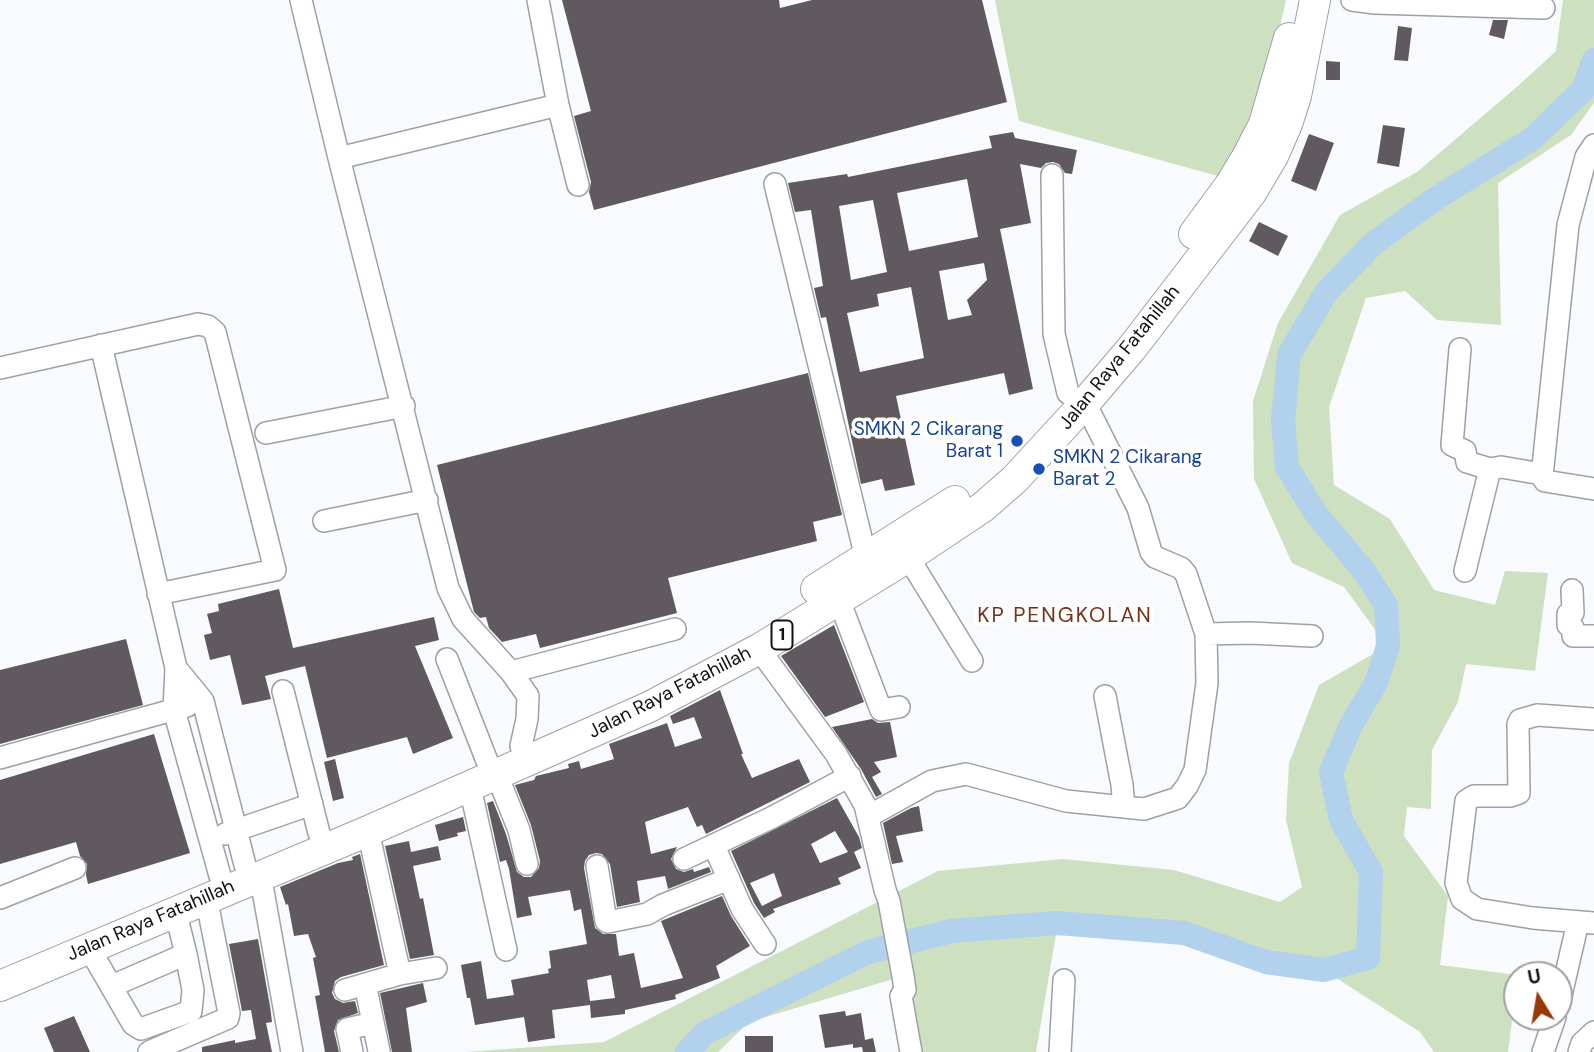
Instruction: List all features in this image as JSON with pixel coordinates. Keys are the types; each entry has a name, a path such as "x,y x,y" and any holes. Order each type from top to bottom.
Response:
{"highway":[{"name":"Jalan Raya Fatahillah","path":"0,986 175,911 319,833 649,707 759,649 983,507 1007,486 1076,398 1230,185 1264,124 1288,47 1297,0"},
{"name":"Jalan Raya Fatahillah","path":"0,968 233,878 368,831 470,787 521,746 638,691 746,633 975,488 1132,348 1242,204 1273,156 1296,96 1315,0"}],"street":[{"path":"301,0 448,588 455,605 473,631 511,672 528,696 527,719 521,746"},
{"path":"538,0 558,105 578,185"},
{"path":"1352,0 1544,8"},
{"path":"339,158 558,105"},
{"path":"1594,145 1586,157 1568,225 1542,474 1545,481 1594,489"},
{"path":"869,816 932,781 967,774 1066,801 1144,809 1178,798 1195,770 1207,683 1206,634 1186,574 1181,568 1155,557 1151,552 1138,508 1076,398 1054,334 1052,175"},
{"path":"775,184 866,558"},
{"path":"0,368 198,324 208,326 215,332 275,570 158,594"},
{"path":"101,345 176,668 173,710 210,839 233,878 292,1052"},
{"path":"1460,349 1451,445 1465,451 1467,463 1490,469 1501,467 1542,474"},
{"path":"265,433 404,407"},
{"path":"1465,572 1490,469"},
{"path":"324,521 427,500"},
{"path":"908,557 972,661"},
{"path":"1572,590 1573,613 1568,614 1567,625 1573,628 1573,636 1594,636"},
{"path":"838,600 881,710 899,707"},
{"path":"511,672 675,629"},
{"path":"1206,634 1312,636"},
{"path":"759,649 850,776 869,816 900,993 905,1050"},
{"path":"447,659 519,830 527,864"},
{"path":"149,1052 222,1023 229,1013 236,830 203,701 176,668"},
{"path":"283,691 319,833"},
{"path":"1105,696 1124,807"},
{"path":"0,758 203,701"},
{"path":"1573,961 1586,922 1477,909 1462,899 1456,883 1463,805 1474,796 1510,796 1519,793 1520,720 1537,715 1594,719"},
{"path":"684,859 850,776"},
{"path":"470,787 506,950"},
{"path":"210,839 312,804"},
{"path":"368,831 400,974"},
{"path":"714,846 742,909 765,944"},
{"path":"597,866 608,922 647,914 729,879"},
{"path":"0,898 75,868"},
{"path":"89,948 137,1028 148,1029 191,1011 193,990 175,911"},
{"path":"112,986 186,954"},
{"path":"379,1051 373,1023 355,987 400,974 436,968"},
{"path":"1060,1052 1064,980"},
{"path":"352,1052 347,1029 373,1023"},
{"path":"1543,1052 1550,1031"},
{"path":"1578,1052 1594,1031"}],"green space":[{"path":"995,0 1286,0 1265,92 1225,178 1019,121"},
{"path":"1563,0 1594,0 1594,103 1571,135 1498,183 1501,325 1437,320 1405,291 1366,298 1329,407 1334,485 1390,519 1434,590 1495,605 1505,571 1548,573 1535,671 1466,664 1458,702 1432,750 1431,809 1407,807 1404,836 1448,896 1440,965 1503,973 1503,1031 1511,1031 1508,1052 1434,1052 1420,1032 1324,970 1263,961 1184,933 1058,923 1036,1052 914,1052 900,977 749,1022 718,1052 465,1052 604,1042 938,871 1063,859 1174,870 1280,902 1302,887 1286,820 1289,763 1319,685 1387,646 1344,587 1292,563 1254,479 1253,401 1278,323 1340,215 1417,172 1556,51"}],"building":[{"path":"562,0 779,0 780,8 812,0 982,0 1007,102 594,210 589,192 591,182 574,116 591,111"},
{"path":"1493,20 1508,20 1504,39 1489,35"},
{"path":"1398,26 1412,28 1408,61 1394,60"},
{"path":"1326,61 1340,62 1340,80 1326,80"},
{"path":"1383,125 1405,128 1399,167 1377,163"},
{"path":"1013,132 1015,138 1077,150 1072,174 1065,173 1059,164 1053,162 1046,163 1041,168 1020,164 1031,223 1000,229 1033,389 1009,395 1004,373 896,396 915,485 885,491 882,479 861,484 826,317 821,318 814,288 823,286 811,210 795,212 788,183 847,174 848,177 992,148 989,136","holes":["967,179 978,237 909,251 897,193","873,200 887,272 851,280 839,206","984,263 987,280 967,300 972,315 948,320 939,271","911,287 924,358 860,372 847,313 879,306 877,294"]},
{"path":"1309,134 1334,143 1316,191 1291,181"},
{"path":"1259,222 1288,236 1278,256 1249,241"},
{"path":"808,373 842,515 813,522 817,541 668,578 677,613 540,648 536,634 502,642 489,628 486,617 480,618 474,612 437,465"},
{"path":"279,589 293,648 434,617 439,640 415,646 453,738 413,754 407,737 327,758 305,666 265,676 271,699 242,705 230,655 210,660 204,635 212,633 207,614 219,611 218,604"},
{"path":"834,625 864,702 825,717 781,656"},
{"path":"126,639 143,705 0,744 0,670"},
{"path":"720,690 741,754 752,778 799,759 810,782 706,834 702,825 697,827 688,807 645,822 651,854 677,847 671,859 676,869 684,872 693,869 694,872 709,867 711,872 668,889 665,876 637,881 640,902 617,907 610,864 602,854 589,855 584,868 595,928 603,934 616,934 619,956 634,953 641,988 683,978 661,921 722,896 750,946 716,966 720,978 675,995 676,999 625,1010 625,1014 591,1018 590,1005 552,1010 555,1038 528,1042 524,1017 475,1025 461,965 481,961 487,999 514,995 511,980 549,973 549,951 587,944 581,909 574,911 570,890 528,897 532,915 517,918 509,869 506,860 500,862 487,803 493,801 517,872 524,877 531,877 539,868 540,861 531,825 515,785 534,780 536,776 569,768 568,764 579,761 581,769 614,759 609,744 667,723 675,747 702,738 694,717 673,724 670,716","holes":["611,975 615,998 590,1001 587,980"]},
{"path":"872,719 878,723 890,722 897,757 874,762 881,772 872,777 882,794 876,797 861,769 832,727"},
{"path":"154,734 190,853 88,884 87,864 80,856 76,842 0,864 0,780"},
{"path":"335,759 344,798 333,801 324,762"},
{"path":"837,798 859,837 862,848 854,852 861,868 838,878 841,884 773,909 775,912 764,918 754,903 731,851","holes":["835,831 848,852 820,863 811,844","774,873 782,896 762,906 750,883"]},
{"path":"919,806 923,831 896,836 903,862 892,864 883,823"},
{"path":"463,817 466,831 439,841 435,825"},
{"path":"409,841 411,852 438,846 441,860 413,866 420,899 423,898 434,955 410,959 385,846"},
{"path":"360,854 384,965 335,981 332,993 335,999 343,1003 355,1001 358,1013 338,1020 334,1031 339,1052 325,1052 315,996 320,995 313,958 316,957 308,934 294,936 288,904 286,905 280,887 338,863 353,860 352,857"},
{"path":"258,939 272,1022 266,1023 272,1052 202,1052 202,1047 256,1039 251,1010 242,1011 229,944"},
{"path":"423,983 427,1002 406,1008 412,1052 392,1052 380,993"},
{"path":"845,1011 846,1016 861,1013 865,1040 873,1038 876,1052 863,1052 862,1047 853,1048 853,1044 825,1048 819,1015"},
{"path":"74,1016 90,1052 54,1052 44,1028"},
{"path":"745,1036 773,1036 773,1052 745,1052"}],"waterway":[{"path":"687,1052 705,1033 868,952 951,931 1057,923 1184,933 1266,962 1324,970 1368,958 1371,872 1341,820 1331,772 1350,727 1376,683 1388,646 1386,605 1364,571 1316,514 1287,467 1283,420 1289,355 1327,291 1374,243 1435,199 1532,139 1583,90 1594,60"}],"place":[{"name":"SMKN 2 Cikarang Barat 1","path":"1017,441"},
{"name":"SMKN 2 Cikarang Barat 2","path":"1039,469"}],"district":[{"name":"KP PENGKOLAN","path":"1065,616"}]}
